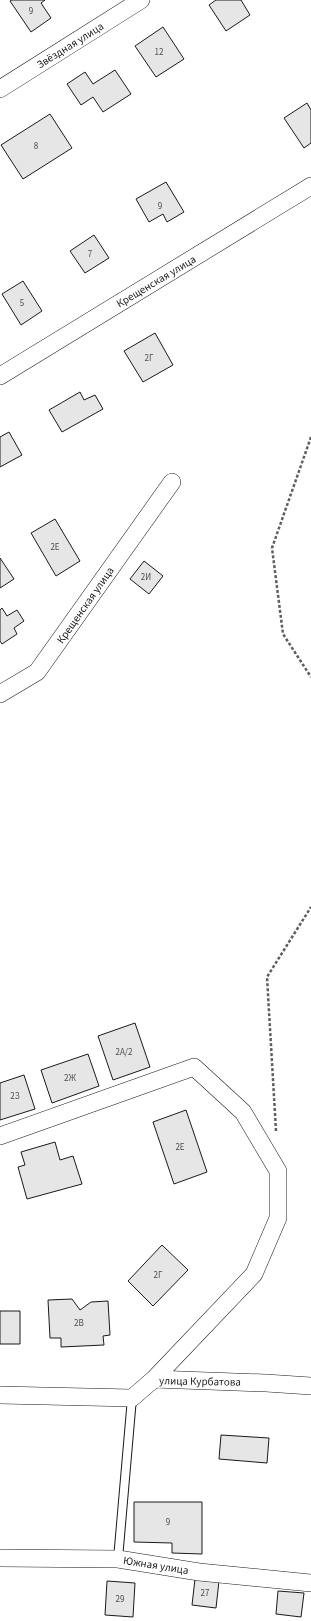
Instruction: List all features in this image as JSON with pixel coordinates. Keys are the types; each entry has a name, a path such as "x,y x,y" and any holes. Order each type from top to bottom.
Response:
{"street":[{"name":"Звёздная улица","path":"0,89 141,0"},
{"name":"Крещенская улица","path":"0,376 311,186"},
{"name":"Крещенская улица","path":"0,694 37,672 172,482"},
{"path":"0,1136 194,1067 243,1112 278,1171 278,1218 254,1274 154,1379"},
{"name":"улица Курбатова","path":"132,1398 154,1379 311,1386"},
{"path":"0,1395 132,1398"},
{"name":"Южная улица","path":"0,1558 118,1559 200,1572 311,1583"}],"lane":[{"path":"118,1559 132,1398"}],"path":[{"path":"311,437 272,548 283,634 311,677"},
{"path":"276,1132 267,977 311,907"}],"building":[{"path":"45,0 41,3 51,18 31,32 10,1"},
{"path":"216,0 241,0 250,15 226,31 209,5"},
{"path":"163,27 184,59 156,77 135,46"},
{"path":"115,70 131,94 103,112 93,97 81,105 67,84 85,72 93,84"},
{"path":"307,103 311,110 311,143 304,148 284,118"},
{"path":"50,114 72,148 23,179 1,145"},
{"path":"166,182 184,212 167,222 163,214 149,222 136,199"},
{"path":"94,235 109,258 85,273 70,251"},
{"path":"23,281 42,311 21,325 2,294"},
{"path":"155,333 173,365 143,382 124,351"},
{"path":"80,392 84,400 95,395 103,409 62,432 49,410"},
{"path":"9,432 22,455 0,467 0,437"},
{"path":"55,519 80,561 56,576 31,533"},
{"path":"0,558 14,579 0,588"},
{"path":"144,561 163,576 149,594 130,579"},
{"path":"2,608 7,616 17,610 24,621 14,628 17,634 2,644 0,641 0,610"},
{"path":"135,1023 150,1067 113,1080 98,1036"},
{"path":"88,1054 99,1086 52,1103 41,1070"},
{"path":"24,1075 35,1109 0,1120 0,1083"},
{"path":"186,1110 207,1172 174,1184 153,1122"},
{"path":"55,1142 60,1160 73,1156 82,1184 27,1199 18,1167 25,1165 21,1152"},
{"path":"162,1245 188,1270 153,1306 128,1281"},
{"path":"72,1299 80,1310 91,1302 108,1301 110,1335 103,1336 104,1345 61,1347 61,1338 50,1338 48,1300"},
{"path":"0,1311 20,1311 20,1344 0,1344"},
{"path":"221,1435 269,1438 267,1463 219,1459"},
{"path":"134,1502 202,1502 202,1554 172,1553 172,1543 134,1542"},
{"path":"195,1579 219,1581 216,1608 192,1605"},
{"path":"107,1581 135,1583 133,1617 105,1615"},
{"path":"278,1591 304,1593 301,1617 276,1614"}]}
